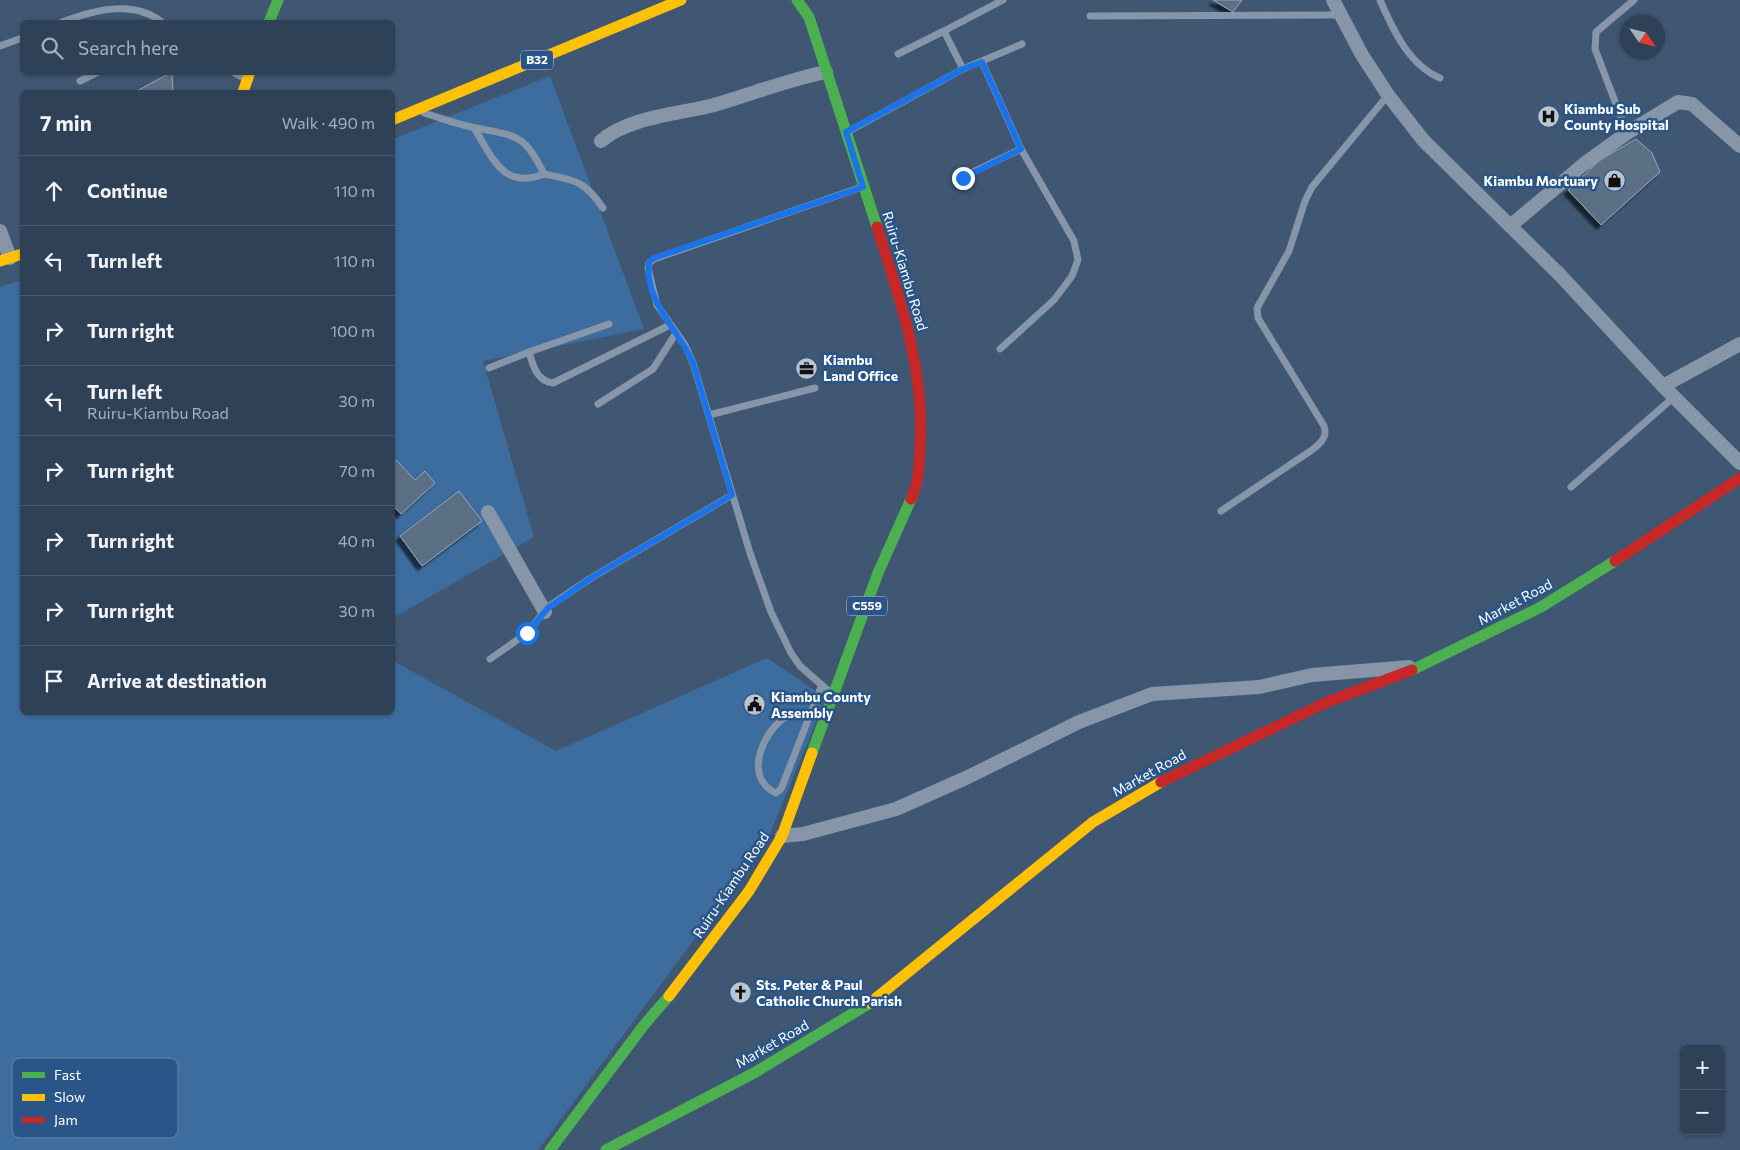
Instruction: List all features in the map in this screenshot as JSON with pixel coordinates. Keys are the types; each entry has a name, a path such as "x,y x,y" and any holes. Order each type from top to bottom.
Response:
{"main road":[{"path":"270,20 278,0"},
{"name":"B32","path":"395,119 681,0"},
{"name":"Ruiru-Kiambu Road","path":"550,1150 644,1025 690,971 748,891 782,836 878,573 918,483 922,429 919,378 903,308 809,17 797,0"},
{"path":"244,90 248,76"},
{"name":"Market Road","path":"606,1150 754,1073 875,1000 1045,858 1093,822 1146,790 1228,748 1326,704 1427,665 1541,607 1656,536 1740,478"}],"street":[{"path":"1333,0 1362,55 1388,95 1423,140 1510,226 1740,463"},
{"path":"601,141 610,133 634,124 714,105 796,78 826,72"},
{"path":"1510,226 1584,164 1627,133 1678,102 1685,101 1692,104 1740,146"},
{"path":"0,231 11,258"},
{"path":"1664,386 1740,344"},
{"path":"488,512 545,612"},
{"path":"782,836 811,832 896,809 968,777 1079,722 1152,694 1259,687 1312,675 1427,665"}],"lane":[{"path":"898,54 1003,0"},
{"path":"1380,0 1388,20 1405,49 1428,73 1440,78"},
{"path":"1627,133 1595,49 1594,38 1596,32 1634,0"},
{"path":"67,20 114,2 134,1 144,5 160,20"},
{"path":"1090,16 1341,15"},
{"path":"944,31 963,69"},
{"path":"0,46 20,39"},
{"path":"846,132 963,69 1022,44"},
{"path":"982,62 1021,149 1074,241 1078,260 1072,276 1054,300 1000,349"},
{"path":"80,81 92,75"},
{"path":"1222,511 1312,450 1320,444 1325,434 1324,426 1258,318 1258,308 1289,251 1305,200 1312,188 1388,95"},
{"path":"416,111 474,128 503,132 518,138 530,148 544,174"},
{"path":"474,128 499,168 508,175 519,180 544,174 566,178 586,186 602,208"},
{"path":"963,178 1021,149"},
{"path":"834,696 800,666 782,637 750,553 690,357 685,345 657,305 648,268 649,262 654,258 863,187"},
{"path":"489,368 609,324"},
{"path":"529,352 539,376 547,382 553,383 670,325"},
{"path":"598,404 653,369 676,333"},
{"path":"709,415 816,388"},
{"path":"1571,487 1674,397"},
{"path":"490,659 527,633 545,612 591,578 732,495"},
{"path":"811,713 785,718 775,727 760,751 758,772 761,782 768,790 776,793 781,790 822,687"}],"shaded area":[{"path":"550,76 644,329 483,361 534,537 395,617 395,138"},
{"path":"20,281 20,715 395,715 395,662 556,751 767,658 826,698 767,841 538,1150 0,1150 0,287"}],"building":[{"path":"1213,0 1242,0 1233,12"},
{"path":"166,75 172,75 173,90 139,90"},
{"name":"Kiambu Mortuary","path":"1636,139 1652,153 1660,172 1601,225 1568,190 1600,160"},
{"path":"395,461 415,480 425,471 435,483 401,514 395,508"},
{"path":"459,491 482,521 422,566 400,536"}],"traffic: fast":[{"path":"270,20 278,0"},
{"path":"797,0 809,17 877,227"},
{"path":"812,753 878,573 911,499"},
{"path":"1412,670 1541,607 1615,561"},
{"path":"550,1150 644,1025 669,996"},
{"path":"606,1150 754,1073 870,1003"}],"traffic: slow":[{"path":"395,119 681,0"},
{"path":"244,90 249,75"},
{"path":"0,261 20,255"},
{"path":"669,996 749,891 782,836 812,753"},
{"path":"870,1003 1093,822 1161,782"}],"traffic: jam":[{"path":"877,227 909,335 919,390 921,418 919,461 917,480 911,499"},
{"path":"1615,561 1740,478"},
{"path":"1161,782 1325,703 1412,670"}],"place":[{"name":"Kiambu Sub County Hospital","path":"1548,117"},
{"name":"Kiambu Mortuary","path":"1614,181"},
{"name":"Kiambu Land Office","path":"807,368"},
{"name":"Kiambu County Assembly","path":"755,705"},
{"name":"Sts. Peter & Paul Catholic Church Parish","path":"740,993"}],"route":[{"path":"527,633 548,608 591,578 732,495 693,363 685,345 657,305 652,290 648,268 649,262 654,258 863,187 846,132 963,69 982,62 1021,149 963,178"}]}
